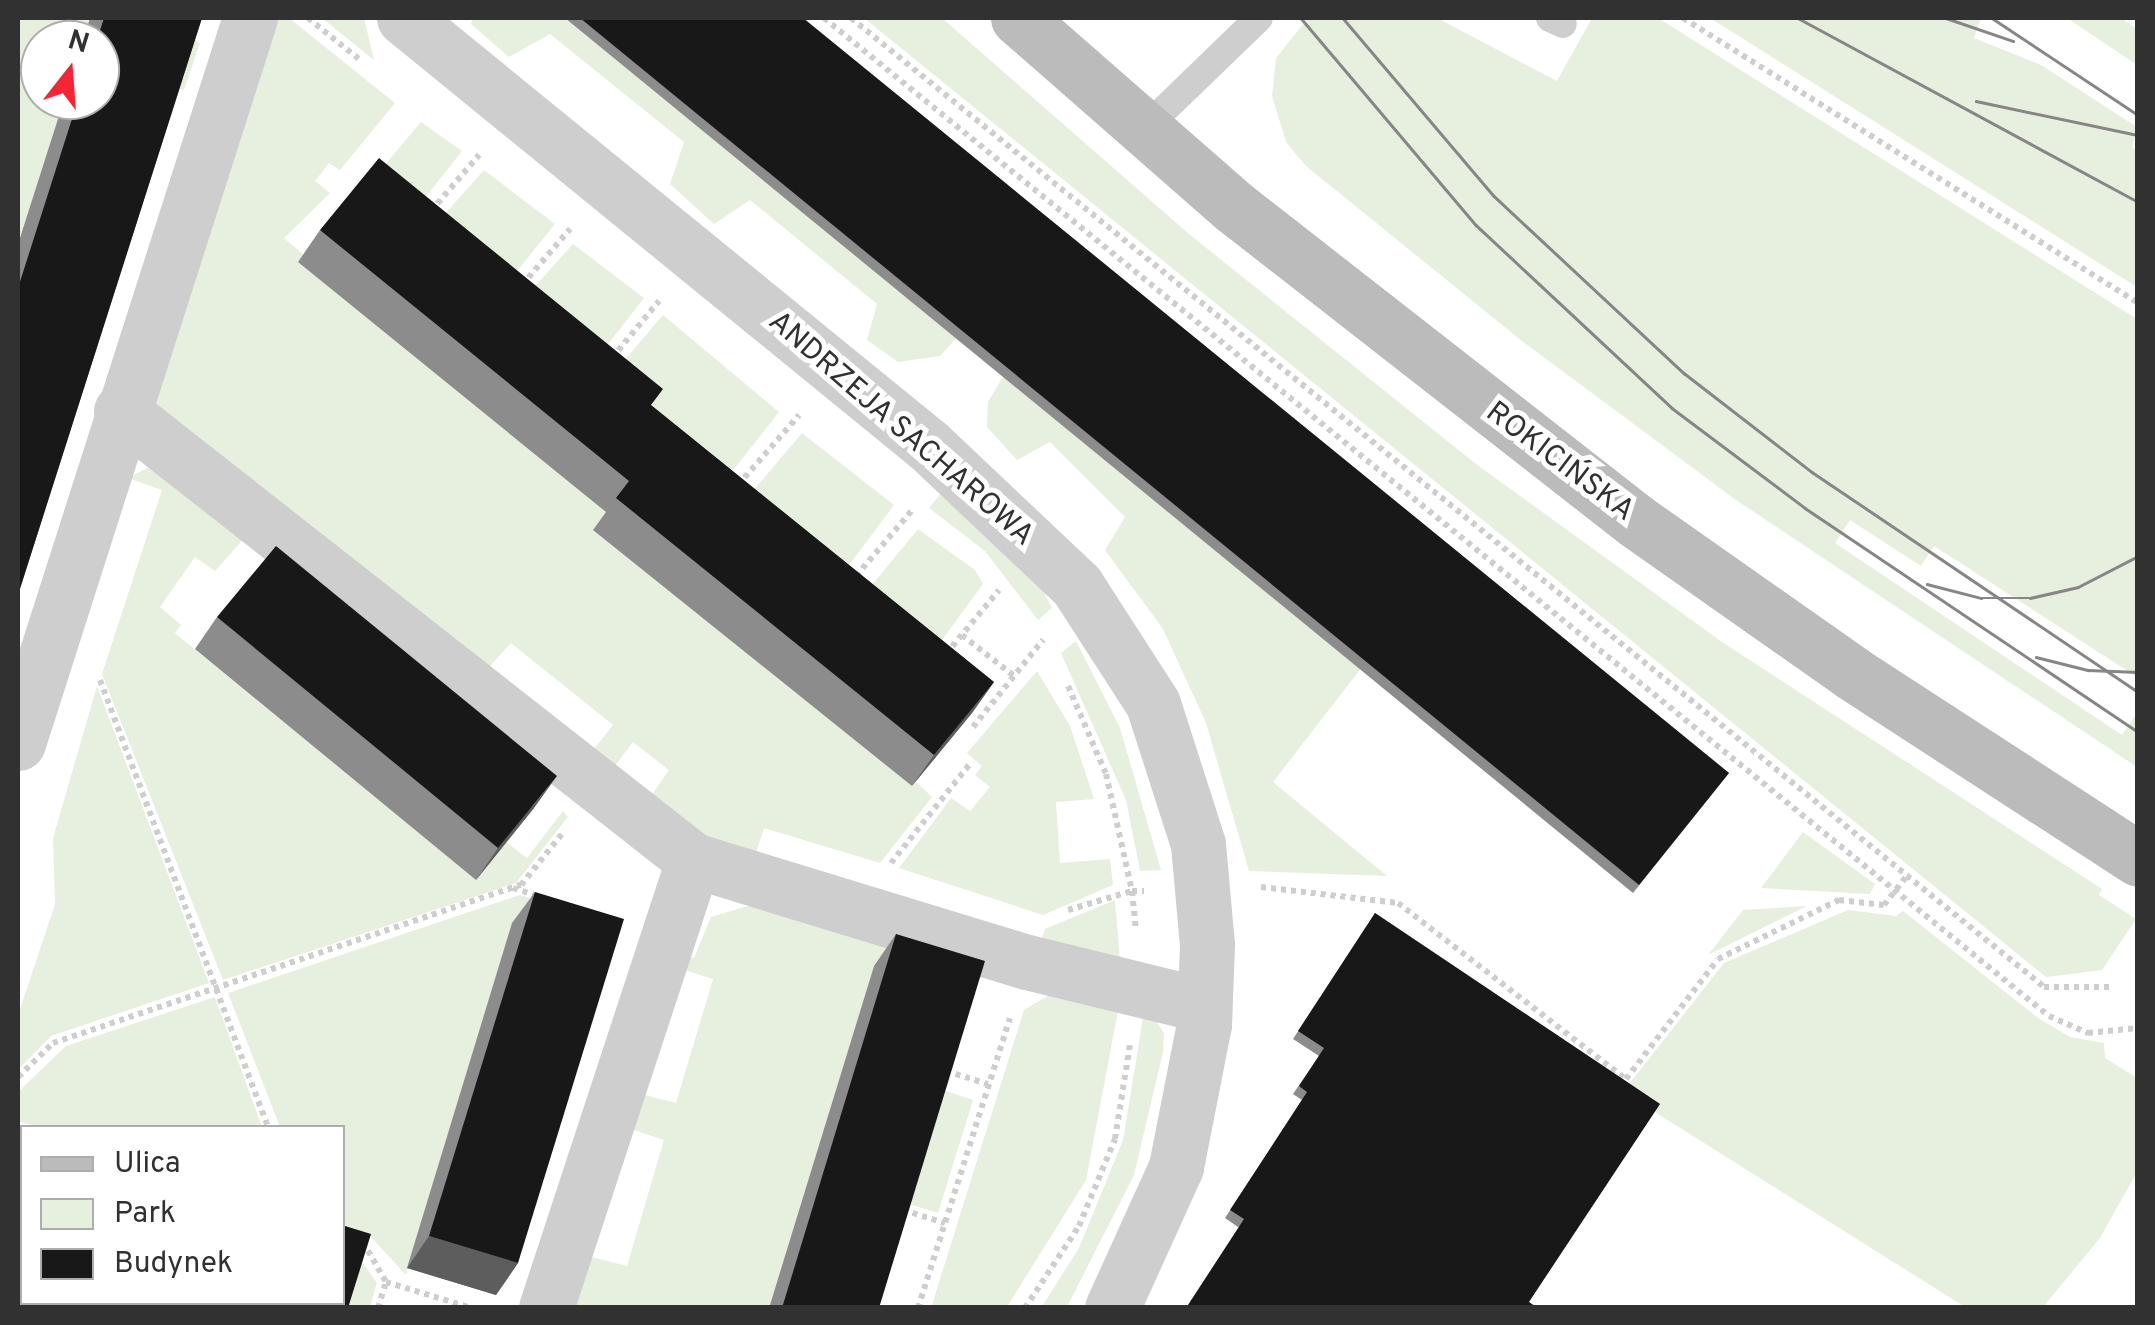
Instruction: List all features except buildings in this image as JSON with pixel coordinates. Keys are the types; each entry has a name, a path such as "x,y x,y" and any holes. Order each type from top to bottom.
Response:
{"main road":[{"name":"ROKICIŃSKA","path":"1018,18 1143,130 1425,360 1636,521 1852,673 2138,859"}],"street":[{"path":"18,743 121,411 250,18"},
{"name":"ANDRZEJA SACHAROWA","path":"404,18 928,446 1077,586 1153,704 1184,789 1205,886 1204,1005 1198,1081 1176,1167 1112,1308"},
{"path":"121,411 693,860 1027,962 1204,1005"},
{"path":"546,1308 693,860"}],"lane":[{"path":"1143,130 1260,18"}],"path":[{"path":"308,18 370,68"},
{"path":"824,18 2049,1016 2088,1033 2138,1028"},
{"path":"851,18 2044,986 2114,987"},
{"path":"1683,18 2138,303"},
{"path":"464,142 494,168"},
{"path":"422,221 480,155"},
{"path":"555,216 585,241"},
{"path":"514,295 570,229"},
{"path":"644,289 674,312"},
{"path":"604,368 659,301"},
{"path":"789,405 814,426"},
{"path":"729,495 800,414"},
{"path":"899,496 926,519"},
{"path":"845,588 914,508"},
{"path":"991,573 1014,598"},
{"path":"939,663 1003,586"},
{"path":"1034,624 1052,654"},
{"path":"962,635 1014,676"},
{"path":"972,728 1044,639"},
{"path":"43,662 102,681 267,1125"},
{"path":"1025,1308 1078,1226 1114,1139 1134,991 1132,892 1106,774 1060,668"},
{"path":"884,872 972,761"},
{"path":"18,1077 53,1043 522,886 600,785"},
{"path":"1132,892 1205,886 1398,904 1626,1079 1718,959 1839,900 1884,905 1907,876"},
{"path":"918,1308 1027,962"},
{"path":"940,1069 988,1084"},
{"path":"897,1208 945,1223"},
{"path":"352,1239 362,1242 386,1282 472,1308"},
{"path":"378,1308 386,1282"}],"green space":[{"path":"18,18 91,18 20,20 20,120 58,120 18,244"},
{"path":"91,18 196,18 190,37 200,43 184,90 167,84 120,43 120,20"},
{"path":"271,18 289,18 395,103 340,170 329,163 315,181 330,193 284,238 304,255 601,388 663,315 779,412 708,502 912,786 916,782 932,797 880,863 764,828 754,859 687,836 646,803 669,770 633,742 608,775 587,758 613,725 511,643 482,675 157,418 153,387"},
{"path":"322,18 364,18 374,60"},
{"path":"473,18 567,18 958,336 940,356 898,362 867,340 877,304 750,200 714,224 670,184 684,142 550,34 509,57 471,24"},
{"path":"864,18 942,18 1189,234 1476,464 1722,642 2102,889 2099,895 2136,919 2102,970 2046,977"},
{"path":"1308,18 1437,18 1557,81 1592,18 1658,18 2137,319 2137,677 1934,546 1921,566 1850,520 1835,543 2122,735 2137,713 2137,767 1736,500 1522,341 1306,166 1286,142 1272,96 1276,58"},
{"path":"1710,18 1981,18 1974,38 2041,65 2137,127 2132,148 2138,150 2137,287"},
{"path":"2067,18 2121,18 2137,29 2137,65"},
{"path":"421,122 462,151 402,227 361,193"},
{"path":"484,170 555,224 493,301 420,242"},
{"path":"573,244 644,298 584,375 510,314"},
{"path":"1004,375 1362,667 1273,782 1387,876 1249,871 1206,723 1163,629 1105,550 1125,517 1050,442 1017,460 987,427 988,402"},
{"path":"802,433 894,505 826,596 730,518"},
{"path":"153,465 249,533 215,571 195,557 160,607 181,625 175,633 475,879 506,842 527,858 563,811 568,817 516,883 223,980 102,674 162,490 128,478"},
{"path":"943,491 1038,580 1052,608 1038,620 985,551 929,508"},
{"path":"918,529 975,570 983,584 920,670 848,614"},
{"path":"1076,641 1120,728 1161,870 1140,871 1126,800 1061,653"},
{"path":"1037,671 1070,726 1094,799 1056,802 1060,863 1110,859 1113,885 1043,915 899,868 951,798 970,811 990,787 975,775 982,766 967,753"},
{"path":"97,686 209,983 51,1036 18,1070 18,1015 55,904 53,838"},
{"path":"1803,832 1875,884 1870,894 1761,888"},
{"path":"520,895 555,906 512,924 406,1275 368,1234 345,1225 345,1125 279,1125 228,993"},
{"path":"1115,900 1121,972 1039,946 1045,929"},
{"path":"761,902 918,946 874,966 769,1307 572,1308 587,1256 627,1266 664,1140 625,1127 637,1093 676,1103 713,979 675,967 679,956 694,958 711,917"},
{"path":"1807,906 1708,955 1743,910"},
{"path":"1848,910 1896,916 1903,911 2038,1018 2070,1037 2104,1043 2105,1058 2137,1078 2137,1172 2100,1238 2043,1307 1965,1307 1623,1092 1724,963"},
{"path":"1056,991 1118,1011 1086,1180 1007,1307 931,1308 1024,1010"},
{"path":"215,997 261,1125 30,1125 18,1121 18,1092 66,1046"},
{"path":"1143,1018 1156,1021 1164,1033 1163,1052 1134,1175 1067,1307 1041,1308 1079,1248 1123,1140"},
{"path":"934,1087 973,1100 938,1213 899,1201"},
{"path":"18,1142 20,1305 240,1305 239,1308 18,1308"},
{"path":"354,1250 377,1283 370,1307 335,1308 345,1305"}],"tram line":[{"path":"1301,18 1476,225 1672,408 1805,508 2138,732"},
{"path":"1343,18 1494,196 1684,373 1812,472 2138,692"},
{"path":"1798,18 2138,202"},
{"path":"1946,18 2013,41"},
{"path":"1992,18 2138,115"},
{"path":"1976,101 2138,135"},
{"path":"1927,584 1981,598 2030,598 2078,587 2138,556"},
{"path":"2036,657 2088,670 2138,672"}]}
